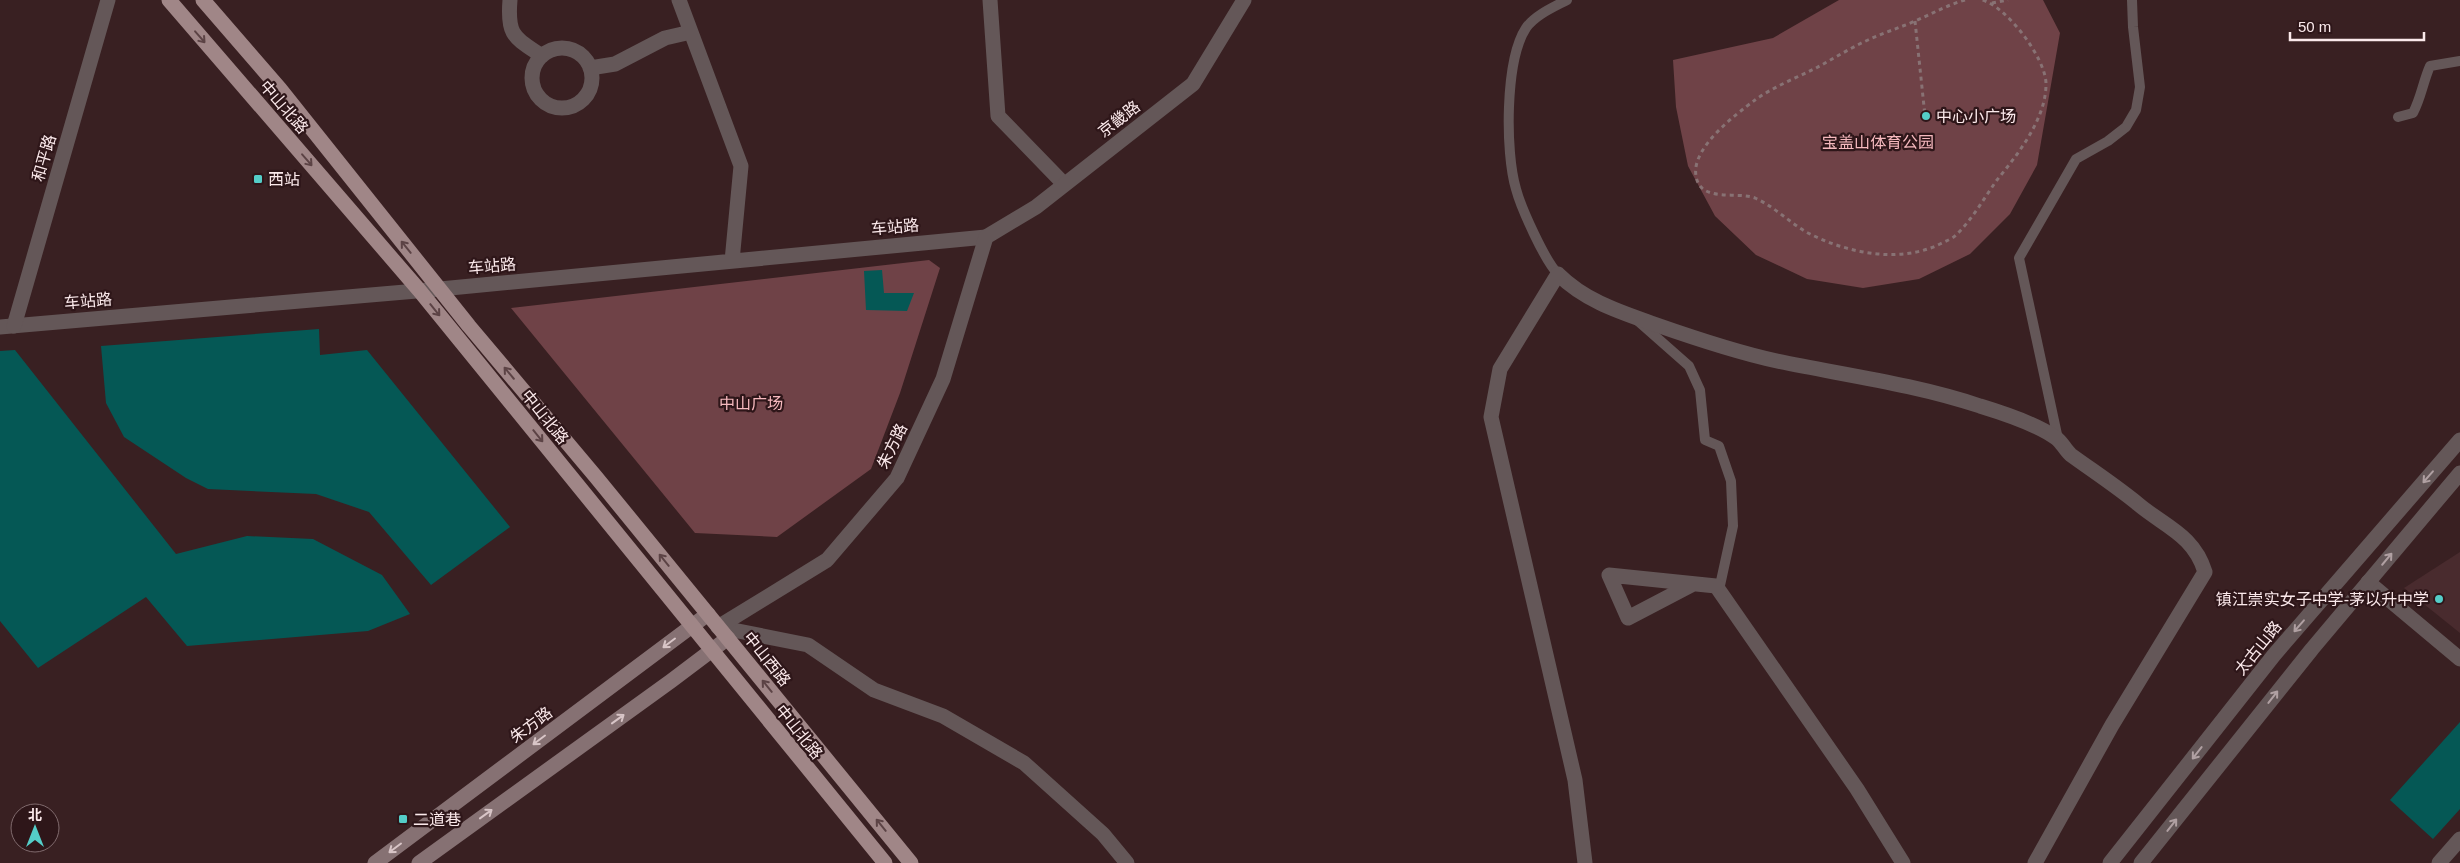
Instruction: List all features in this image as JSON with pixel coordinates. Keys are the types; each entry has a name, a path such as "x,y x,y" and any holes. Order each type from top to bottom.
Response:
{"main road":[{"name":"中山北路","path":"169,0 419,290 885,863"},
{"name":"中山北路","path":"203,0 280,89 440,289 596,477"},
{"name":"中山西路","path":"596,477 912,863"},
{"name":"朱方路","path":"374,863 708,614"},
{"name":"朱方路","path":"418,863 712,650 723,632"}],"street":[{"name":"和平路","path":"7,326 108,0"},
{"path":"510,0 509,22 511,31 522,42 542,56"},
{"path":"679,0 741,166 732,261"},
{"path":"990,0 998,116 1064,184"},
{"name":"京畿路","path":"986,237 1036,207 1193,84 1244,0"},
{"path":"590,68 615,64 665,38 691,32"},
{"path":"557,49 568,49 585,59 590,68 592,86 581,102 573,106 555,107 538,97 532,78 534,68 542,56 557,49"},
{"name":"车站路","path":"7,326 440,289 986,237"},
{"name":"朱方路","path":"723,632 827,560 897,478 943,379 986,237"},
{"path":"1586,863 1575,780 1491,417 1500,369 1558,274 1571,288 1590,299 1695,339 1776,360 1869,378 1979,405 2040,429 2058,439 2069,453 2105,477 2141,507 2180,532 2201,560 2204,572 2112,725 2035,863"},
{"name":"太古山路","path":"2110,863 2274,655 2460,440"},
{"path":"2142,863 2312,648 2460,473"},
{"path":"1693,584 1628,618 1608,575 1716,586 1857,789 1903,863"},
{"path":"2368,582 2460,659"},
{"path":"723,632 808,645 874,690 943,716 1024,764 1103,834 1127,863"},
{"path":"2439,863 2460,840"}],"lane":[{"path":"1558,274 1543,251 1516,190 1510,160 1508,126 1517,48 1526,27 1567,0"},
{"path":"2058,439 2019,258 2076,159 2108,141 2126,128 2136,110 2140,87 2132,0"},
{"path":"2398,117 2413,113 2419,103 2422,84 2430,66 2460,61"},
{"path":"1634,317 1689,366 1700,390 1705,440 1719,446 1731,481 1733,526 1719,590"}],"path":[{"path":"1965,0 1866,41 1760,97 1740,111 1707,143 1698,159 1695,174 1698,183 1703,190 1715,194 1741,195 1756,199 1807,232 1840,246 1864,252 1908,254 1934,247 1955,237 2011,162 2039,113 2046,93 2046,78 2031,47 2017,27 1990,2"},
{"path":"1982,0 1990,2 2008,0"},
{"path":"1915,21 1925,116"}],"shaded area":[{"name":"镇江崇实女子中学-茅以升中学","path":"2460,552 2460,633 2404,588"}],"green space":[{"name":"宝盖山体育公园","path":"1839,0 2043,0 2060,33 2037,165 2010,214 1970,254 1919,279 1863,288 1807,279 1756,255 1715,216 1688,166 1676,107 1673,60 1773,38"},
{"name":"中山广场","path":"929,260 940,268 900,393 871,469 777,537 695,533 511,308"}],"building":[{"path":"882,270 884,293 914,293 907,311 866,310 864,271"},
{"path":"319,329 320,355 367,350 510,527 431,585 369,512 316,494 208,489 186,478 124,437 106,403 101,346"},
{"path":"15,350 176,554 247,536 313,539 382,575 410,614 368,631 187,646 146,597 38,668 0,621 0,351"},
{"path":"2460,722 2460,809 2433,839 2390,800"}],"place":[{"name":"中心小广场","path":"1926,116"},
{"name":"西站","path":"258,179"},
{"name":"镇江崇实女子中学-茅以升中学","path":"2439,599"},
{"name":"二道巷","path":"403,819"}]}
